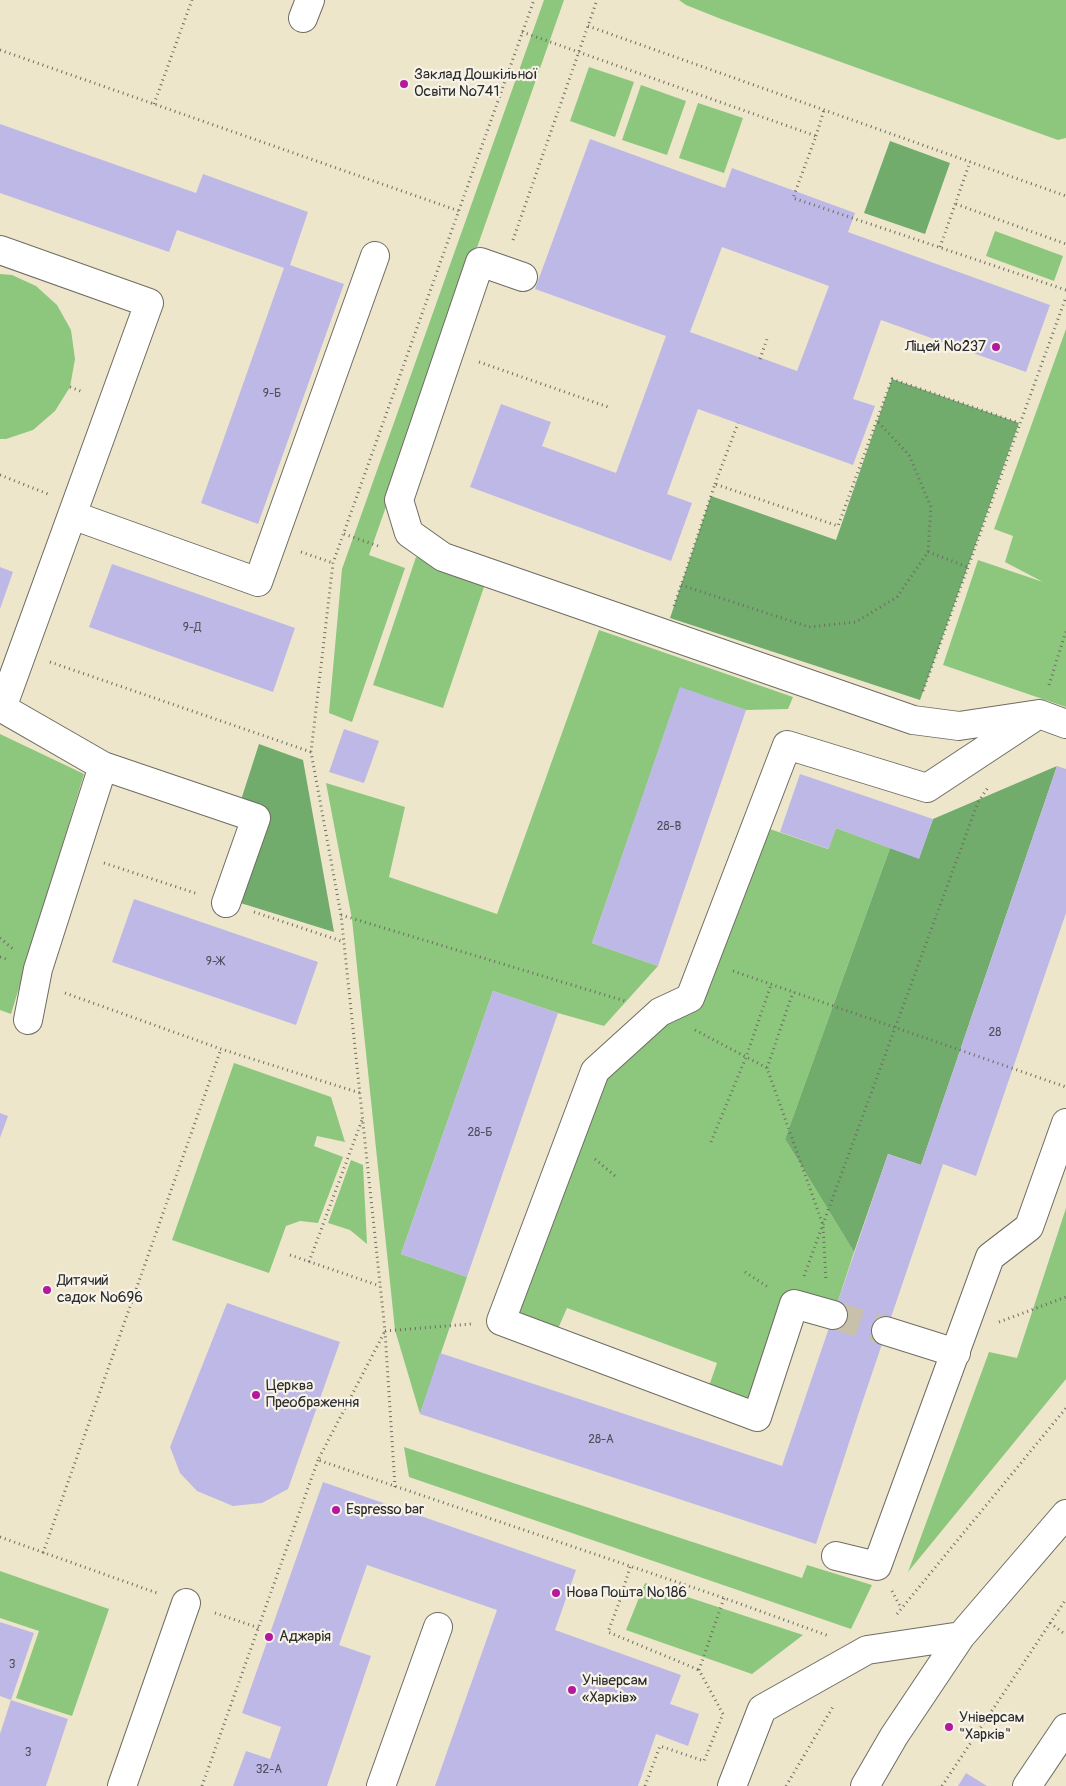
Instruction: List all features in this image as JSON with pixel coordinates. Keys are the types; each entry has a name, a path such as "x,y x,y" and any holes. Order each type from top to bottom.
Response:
{"street":[{"path":"0,250 149,303 63,506 21,652 1,707 103,766 256,818 226,903"},
{"path":"63,506 258,582 375,256"},
{"path":"513,274 480,262 399,500 409,533 443,557 913,720 959,726 1039,714 1066,724"},
{"path":"830,1314 794,1304 757,1417 501,1321 594,1071 660,1012 690,998 787,745 927,788 1039,714"},
{"path":"28,1020 38,968 103,766"},
{"path":"836,1556 877,1566 990,1257 1029,1227 1066,1123"},
{"path":"886,1330 959,1345"},
{"path":"865,1786 894,1736 961,1636 1066,1514"},
{"path":"122,1786 186,1603"},
{"path":"381,1786 438,1627"},
{"path":"732,1786 762,1709 867,1650 961,1636"},
{"path":"1027,1786 1066,1728"}],"path":[{"path":"154,104 192,0"},
{"path":"395,1487 385,1331 341,916 310,752 333,563 534,0"},
{"path":"513,274 579,52 597,0"},
{"path":"588,26 1066,196"},
{"path":"522,32 816,136"},
{"path":"0,50 459,211"},
{"path":"824,110 794,198 1066,290"},
{"path":"940,247 970,162"},
{"path":"956,204 1066,244"},
{"path":"913,720 1066,297"},
{"path":"760,359 768,336"},
{"path":"450,352 611,408"},
{"path":"715,484 838,526 892,380 1019,423"},
{"path":"681,585 809,628 856,622 897,597 928,552 931,507 909,455 877,421"},
{"path":"664,634 715,484 738,423"},
{"path":"0,475 63,506"},
{"path":"928,552 968,567"},
{"path":"1039,714 1066,631"},
{"path":"21,652 310,752"},
{"path":"794,1304 978,802 995,778"},
{"path":"341,916 660,1012 767,1068"},
{"path":"0,938 38,968 63,992 221,1049 360,1093"},
{"path":"704,961 1066,1087"},
{"path":"711,1142 746,1056 771,984"},
{"path":"793,992 767,1068 823,1225 830,1314"},
{"path":"44,1552 221,1049"},
{"path":"309,1262 362,1119"},
{"path":"290,1255 380,1286"},
{"path":"959,1345 1066,1297"},
{"path":"385,1331 501,1321"},
{"path":"202,1786 318,1460 385,1331"},
{"path":"318,1460 724,1598 867,1650 1066,1408"},
{"path":"0,1537 259,1628"},
{"path":"630,1567 608,1632 700,1670 723,1714 704,1761 660,1746 646,1786"},
{"path":"700,1670 724,1598"},
{"path":"942,1786 1066,1599"},
{"path":"1050,1623 1066,1635"},
{"path":"786,1786 838,1698"}],"green space":[{"path":"544,0 564,0 369,555 405,568 352,722 329,713 342,569"},
{"path":"679,0 1066,0 1066,138 1058,140 721,19 686,5"},
{"path":"589,67 634,82 615,137 570,121"},
{"path":"641,85 686,101 667,155 622,140"},
{"path":"698,103 743,118 724,173 679,158"},
{"path":"890,141 950,163 925,234 864,213"},
{"path":"995,231 1063,256 1054,281 986,256"},
{"path":"0,274 12,275 36,286 57,305 71,330 75,359 70,387 55,411 33,430 6,439 0,439"},
{"path":"1066,329 1066,707 943,665 978,560 1043,582 1005,562 1013,536 994,529"},
{"path":"892,379 1019,423 920,700 670,618 711,496 836,540"},
{"path":"416,557 486,581 443,708 373,685"},
{"path":"599,630 793,697 788,709 746,710 680,688 592,943 658,966 604,1026 493,991 401,1254 467,1277 420,1414 395,1330 352,919 326,783 405,807 389,877 497,914"},
{"path":"0,734 84,774 11,1014 0,1010"},
{"path":"259,744 303,760 334,932 234,901 240,803"},
{"path":"1057,766 921,1165 888,1154 854,1252 785,1139 890,848 919,858 933,819"},
{"path":"767,828 828,849 836,828 890,848 785,1139 854,1252 835,1310 785,1294 748,1401 708,1389 717,1363 567,1308 557,1331 511,1314 602,1074 669,1016"},
{"path":"234,1063 331,1097 345,1142 317,1136 314,1146 343,1157 318,1223 300,1221 286,1226 269,1273 172,1240"},
{"path":"351,1160 363,1165 367,1244 350,1230 328,1223"},
{"path":"1066,1208 1066,1379 908,1572 989,1352 1017,1358"},
{"path":"404,1447 802,1578 807,1565 872,1585 851,1629 409,1477"},
{"path":"0,1571 109,1609 72,1716 16,1698 39,1631 0,1618"},
{"path":"645,1583 803,1635 752,1674 626,1630"}],"building":[{"path":"0,124 196,193 203,174 308,212 290,265 344,284 258,524 201,503 284,268 177,230 169,252 0,193"},
{"name":"Ліцей №237","path":"590,139 725,188 732,168 855,213 848,232 1050,305 1026,372 881,320 853,399 875,406 853,465 698,409 667,494 692,503 671,561 470,487 501,404 551,422 542,446 616,473 666,336 535,289","holes":["722,247 829,286 797,371 690,332"]},
{"path":"112,564 295,628 273,692 89,627"},
{"path":"0,567 13,572 0,609"},
{"path":"680,687 746,710 658,966 592,943"},
{"path":"344,729 379,741 364,783 329,772"},
{"path":"1057,766 1066,769 1066,913 976,1176 943,1164 816,1544 420,1414 440,1353 782,1466 888,1154 921,1165"},
{"path":"800,774 933,819 919,859 836,828 829,849 780,832"},
{"path":"134,899 318,962 296,1025 112,962"},
{"path":"493,991 558,1013 467,1277 401,1254"},
{"path":"0,1113 8,1116 0,1138"},
{"name":"Церква Преображення","path":"227,1303 340,1342 288,1489 262,1503 233,1506 197,1491 180,1473 170,1447"},
{"path":"323,1482 576,1570 555,1630 681,1675 670,1704 699,1714 688,1746 656,1734 638,1786 435,1786 497,1610 367,1565 339,1645 371,1656 327,1786 233,1786 246,1751 270,1759 281,1727 242,1713"},
{"path":"0,1622 34,1633 11,1700 0,1696"},
{"path":"11,1700 68,1719 46,1786 0,1786 0,1734"},
{"path":"966,1773 987,1786 958,1786"}],"tunnel":[{"path":"833,1315 886,1331"}],"place":[{"name":"Заклад Дошкільної Освіти №741","path":"404,84"},
{"name":"Ліцей №237","path":"996,347"},
{"name":"Дитячий садок №696","path":"47,1290"},
{"name":"Церква Преображення","path":"256,1395"},
{"name":"Espresso bar","path":"336,1510"},
{"name":"Нова Пошта №186","path":"556,1593"},
{"name":"Аджарія","path":"269,1637"},
{"name":"Універсам «Харків»","path":"572,1690"},
{"name":"Універсам \"Харків\"","path":"949,1727"}]}
